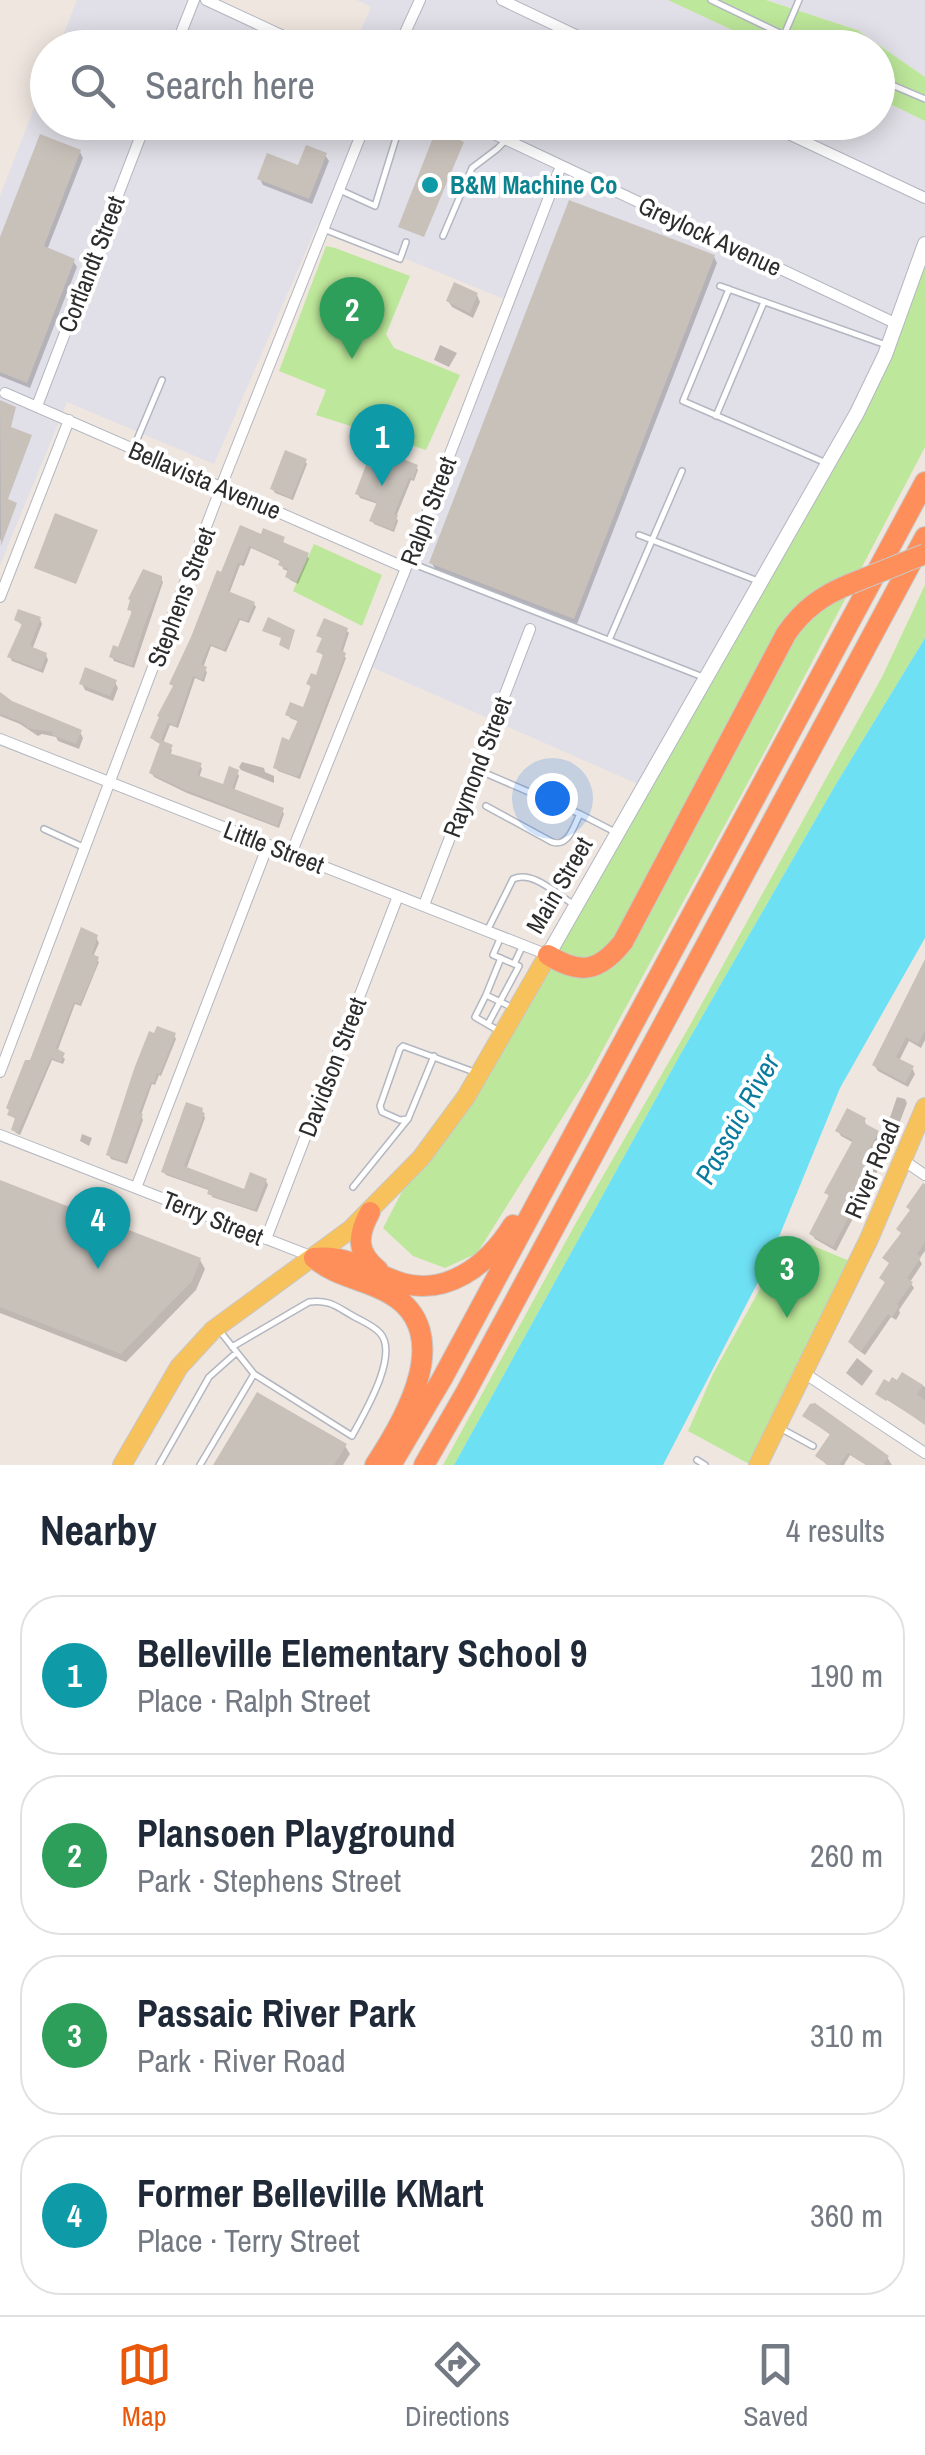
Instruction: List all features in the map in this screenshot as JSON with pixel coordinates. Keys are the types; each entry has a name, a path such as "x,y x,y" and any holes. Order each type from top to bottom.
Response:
{"highway":[{"path":"391,1465 442,1379 925,482"},
{"path":"424,1465 925,537"},
{"path":"548,955 577,969 590,968 603,962 623,942 796,620 819,600 850,584 925,554"},
{"path":"314,1258 338,1257 397,1281 427,1287 474,1269 498,1246 521,1213 640,1011"},
{"path":"370,1212 363,1224 361,1248 366,1259 397,1281"},
{"path":"314,1258 330,1270 392,1294 416,1322 422,1362 414,1394 400,1428 375,1465"}],"main road":[{"name":"Main Street","path":"122,1465 180,1367 216,1327 314,1258 370,1212 420,1158 480,1074 509,1006 548,955"},
{"name":"River Road","path":"758,1465 869,1239 925,1108"}],"street":[{"path":"182,30 194,0"},
{"path":"206,0 270,30"},
{"path":"406,30 420,0"},
{"path":"502,0 565,30"},
{"name":"Cortlandt Street","path":"36,406 139,140"},
{"name":"Stephens Street","path":"0,1072 359,140"},
{"name":"Greylock Avenue","path":"506,140 897,324"},
{"path":"801,140 925,198"},
{"name":"Ralph Street","path":"291,854 561,166"},
{"name":"Main Street","path":"548,955 872,384 925,244"},
{"name":"Bellavista Avenue","path":"2,393 407,565"},
{"path":"0,597 68,420"},
{"name":"Raymond Street","path":"424,905 482,772 530,629"},
{"name":"Little Street","path":"0,739 548,955"},
{"path":"136,1188 268,846"},
{"name":"Davidson Street","path":"266,1239 398,896"},
{"name":"Terry Street","path":"0,1136 314,1258"},
{"path":"903,1160 925,1175"},
{"path":"804,1372 925,1453"}],"lane":[{"path":"710,0 773,30"},
{"path":"786,30 799,0"},
{"path":"895,86 925,99"},
{"path":"339,190 376,206 396,140"},
{"path":"442,236 472,168 506,140"},
{"path":"324,228 400,258 406,242"},
{"path":"720,286 888,346"},
{"path":"729,289 683,402 829,464"},
{"path":"716,416 764,302"},
{"path":"133,449 162,380"},
{"path":"609,640 682,470"},
{"path":"639,535 761,582"},
{"path":"407,565 706,678"},
{"path":"482,772 618,833"},
{"path":"486,806 559,844 566,841 580,814"},
{"path":"44,829 86,848"},
{"path":"487,931 518,875 528,876 576,906"},
{"path":"486,994 509,1006 519,966 493,956 502,936"},
{"path":"514,964 523,945"},
{"path":"496,1029 476,1017 501,958"},
{"path":"408,1119 400,1120 382,1112 380,1106 403,1046 480,1074"},
{"path":"353,1187 408,1119 434,1056"},
{"path":"160,1465 209,1377 234,1350 309,1302 324,1300 379,1330 386,1341 386,1352 378,1385 352,1436 254,1374 234,1350 216,1327"},
{"path":"200,1465 254,1374"},
{"path":"777,1427 813,1446"},
{"path":"697,1460 705,1465"}],"shaded area":[{"path":"77,0 210,0 273,30 65,30"},
{"path":"357,0 668,0 732,30 361,30 371,7"},
{"path":"767,0 925,0 925,77 895,56 895,30 857,30"},
{"path":"895,106 925,121 925,254 875,392 647,788 367,665 509,301 318,223 214,464 67,402 0,565 0,196 30,119 30,140 895,140"}],"green space":[{"path":"668,0 766,0 857,30 732,30"},
{"path":"895,56 925,77 925,121 895,106"},
{"path":"326,246 410,276 386,334 394,348 460,375 426,450 316,415 326,390 279,371"},
{"path":"925,254 925,447 589,1075 474,1258 473,1255 445,1268 413,1256 383,1228 647,788 875,392"},
{"path":"314,544 382,575 362,626 293,591"},
{"path":"925,585 925,638 680,1055 454,1465 443,1465 882,677"},
{"path":"789,1236 857,1264 751,1465 688,1431 713,1374"}],"water":[{"name":"Passaic River","path":"925,638 925,938 840,1088 769,1261 663,1465 454,1465 680,1055"}],"building":[{"path":"38,140 55,140 81,150 44,246 75,259 27,383 0,372 0,237"},
{"name":"B&M Machine Co","path":"432,140 464,142 424,237 398,227"},
{"path":"306,145 327,153 309,199 257,179 267,153 298,165"},
{"path":"569,200 715,255 574,619 429,563"},
{"path":"454,282 478,293 470,313 446,301"},
{"path":"0,400 16,407 11,427 32,435 8,499 17,503 1,546"},
{"path":"285,450 307,459 291,498 270,489"},
{"path":"393,455 418,465 394,514 398,515 393,530 369,521 377,502 355,494 366,465 378,471 382,461 389,464"},
{"path":"55,513 98,530 76,584 34,568"},
{"path":"240,525 261,534 263,528 309,553 296,582 285,577 288,569 278,565 280,560 249,546 228,591 255,602 247,621 239,618 224,650 210,644 201,664 207,667 202,680 193,676 176,726 168,723 161,740 173,745 169,753 202,763 197,775 223,784 229,766 239,770 232,788 284,808 277,826 149,773 160,743 150,738 157,716 173,686 169,684 217,570 221,572"},
{"path":"143,569 162,576 162,580 132,666 109,657 113,645 118,647 132,611 127,610 128,599"},
{"path":"18,609 41,617 30,646 47,653 41,670 7,657 22,624 14,620"},
{"path":"268,617 295,630 289,650 279,645 281,638 262,631"},
{"path":"324,618 348,628 341,650 346,653 298,777 273,768 282,737 289,740 298,720 285,715 290,702 303,707 311,686 306,684 311,673 316,675 323,654 316,652 322,638 316,636"},
{"path":"85,667 117,680 110,696 79,684"},
{"path":"0,692 12,701 82,730 76,744 52,735 53,732 26,728 0,714"},
{"path":"81,927 98,935 92,954 99,957 80,1004 74,1002 56,1048 65,1053 61,1062 51,1058 18,1133 11,1130 15,1118 7,1115 6,1108 25,1060 30,1060"},
{"path":"925,959 925,1030 918,1044 906,1037 896,1057 914,1066 905,1083 872,1065"},
{"path":"157,1026 176,1033 160,1074 151,1082 125,1162 106,1155 149,1031 154,1033"},
{"path":"186,1102 203,1108 205,1113 184,1166 244,1189 250,1172 267,1179 255,1210 207,1194 209,1189 161,1172"},
{"path":"847,1108 879,1131 866,1155 878,1161 833,1247 809,1234 829,1195 824,1193 853,1140 835,1131"},
{"path":"0,1180 201,1258 192,1281 121,1354 0,1307"},
{"path":"923,1183 925,1242 917,1254 921,1257 907,1278 913,1282 892,1317 888,1314 861,1351 848,1342 885,1282 879,1278 889,1263 882,1258 901,1233 896,1229"},
{"path":"902,1372 923,1385 917,1394 925,1400 925,1425 875,1394 884,1379 897,1380"},
{"path":"257,1392 347,1444 334,1465 213,1465"},
{"path":"815,1403 889,1456 883,1465 867,1465 848,1453 839,1465 828,1465 815,1456 830,1434 802,1416"}],"place":[{"name":"B&M Machine Co","path":"430,185"},
{"name":"Plansoen Playground","path":"352,359"},
{"name":"Belleville Elementary School 9","path":"382,486"},
{"name":"Former Belleville KMart","path":"98,1269"},
{"name":"Passaic River Park","path":"787,1318"}]}
